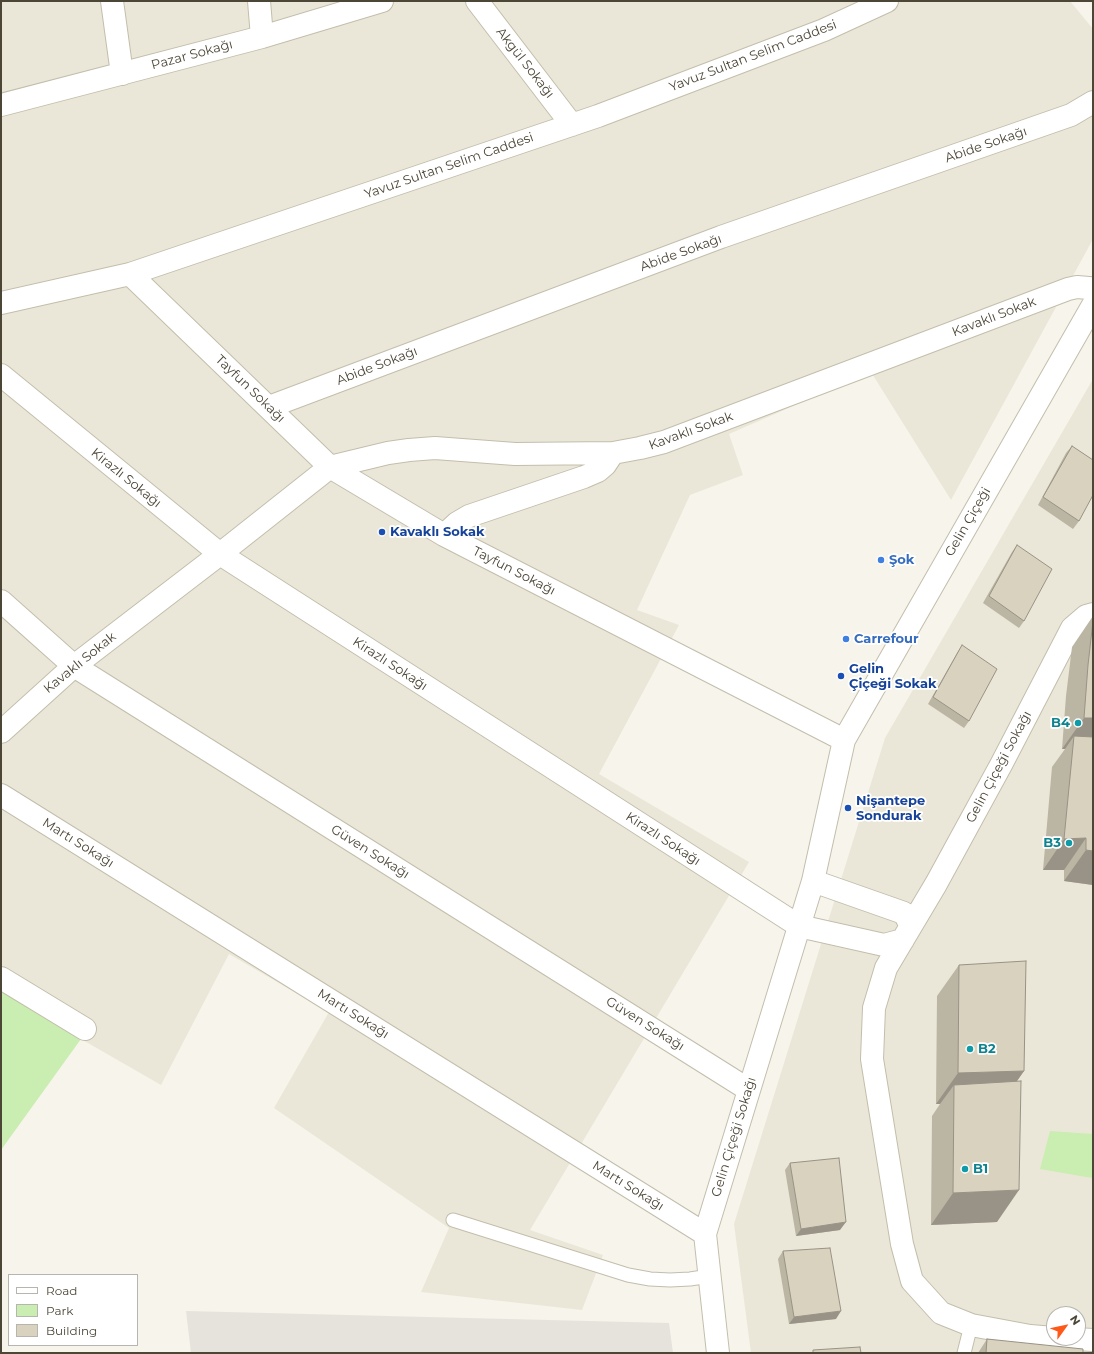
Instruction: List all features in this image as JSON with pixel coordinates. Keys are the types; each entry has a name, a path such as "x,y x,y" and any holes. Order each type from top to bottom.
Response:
{"street":[{"path":"112,1 122,74"},
{"path":"259,1 262,37"},
{"name":"Pazar Sokağı","path":"1,105 262,37 382,1"},
{"name":"Akgül Sokağı","path":"477,1 572,125"},
{"name":"Yavuz Sultan Selim Caddesi","path":"1,303 130,274 572,125 824,30 887,1"},
{"name":"Abide Sokağı","path":"269,407 721,238 1071,115 1093,102"},
{"name":"Tayfun Sokağı","path":"130,274 330,467 444,535 844,740"},
{"name":"Kavaklı Sokak","path":"1,732 74,666 330,467 388,452 435,448 515,454 613,453 640,448 664,442 1068,288 1077,287 1089,288 1093,290"},
{"name":"Gelin Çiçeği","path":"844,740 1093,305"},
{"name":"Kirazlı Sokağı","path":"1,375 220,554 799,926"},
{"path":"444,535 457,523 469,516 598,471 605,465 613,453"},
{"name":"Güven Sokağı","path":"1,601 74,666 749,1090"},
{"name":"Gelin Çiçeği Sokağı","path":"1046,1337 1030,1336 970,1325 941,1313 912,1281 902,1244 872,1059 874,1008 886,968 936,884 1072,628 1086,616 1093,614"},
{"name":"Gelin Çiçeği Sokağı","path":"718,1353 705,1234 813,881 844,740"},
{"name":"Martı Sokağı","path":"1,795 705,1234"},
{"path":"799,926 884,945 907,933 904,913 813,881"},
{"path":"1,978 84,1029"}],"lane":[{"path":"453,1220 628,1275 670,1280 710,1276"},
{"path":"964,1353 970,1325"}],"shaded area":[{"path":"1,1 1070,1 1093,29 1093,239 951,500 871,372 729,434 743,475 690,495 637,610 679,625 599,774 749,862 530,1230 603,1255 582,1310 421,1292 449,1228 274,1108 329,1012 229,954 161,1085 1,991"},
{"path":"1093,379 1093,1353 751,1353 734,1224 885,738"},
{"path":"186,1311 669,1323 673,1353 191,1353"}],"green space":[{"path":"1,991 81,1039 1,1150"},
{"path":"1050,1131 1093,1134 1092,1178 1040,1169"}],"building":[{"path":"1072,446 1093,460 1093,495 1079,521 1043,497"},
{"path":"1017,545 1052,569 1024,621 989,596"},
{"path":"1093,621 1093,718 1084,718 1088,665"},
{"path":"962,645 997,669 969,721 933,697"},
{"path":"1074,736 1093,737 1093,851 1086,850 1086,838 1064,839"},
{"path":"1026,961 1024,1071 958,1073 959,965"},
{"path":"1021,1081 1019,1190 953,1193 954,1085"},
{"path":"839,1158 846,1222 801,1229 790,1163"},
{"path":"830,1248 841,1311 794,1317 783,1251"},
{"path":"987,1339 1083,1349 1083,1353 986,1353"},
{"path":"860,1347 861,1353 813,1353 813,1350"}],"place":[{"name":"Kavaklı Sokak","path":"382,532"},
{"name":"Şok","path":"881,560"},
{"name":"Carrefour","path":"846,639"},
{"name":"Gelin Çiçeği Sokak","path":"841,676"},
{"name":"B4","path":"1078,723"},
{"name":"Nişantepe Sondurak","path":"848,808"},
{"name":"B3","path":"1069,843"},
{"name":"B2","path":"970,1049"},
{"name":"B1","path":"965,1169"}]}
